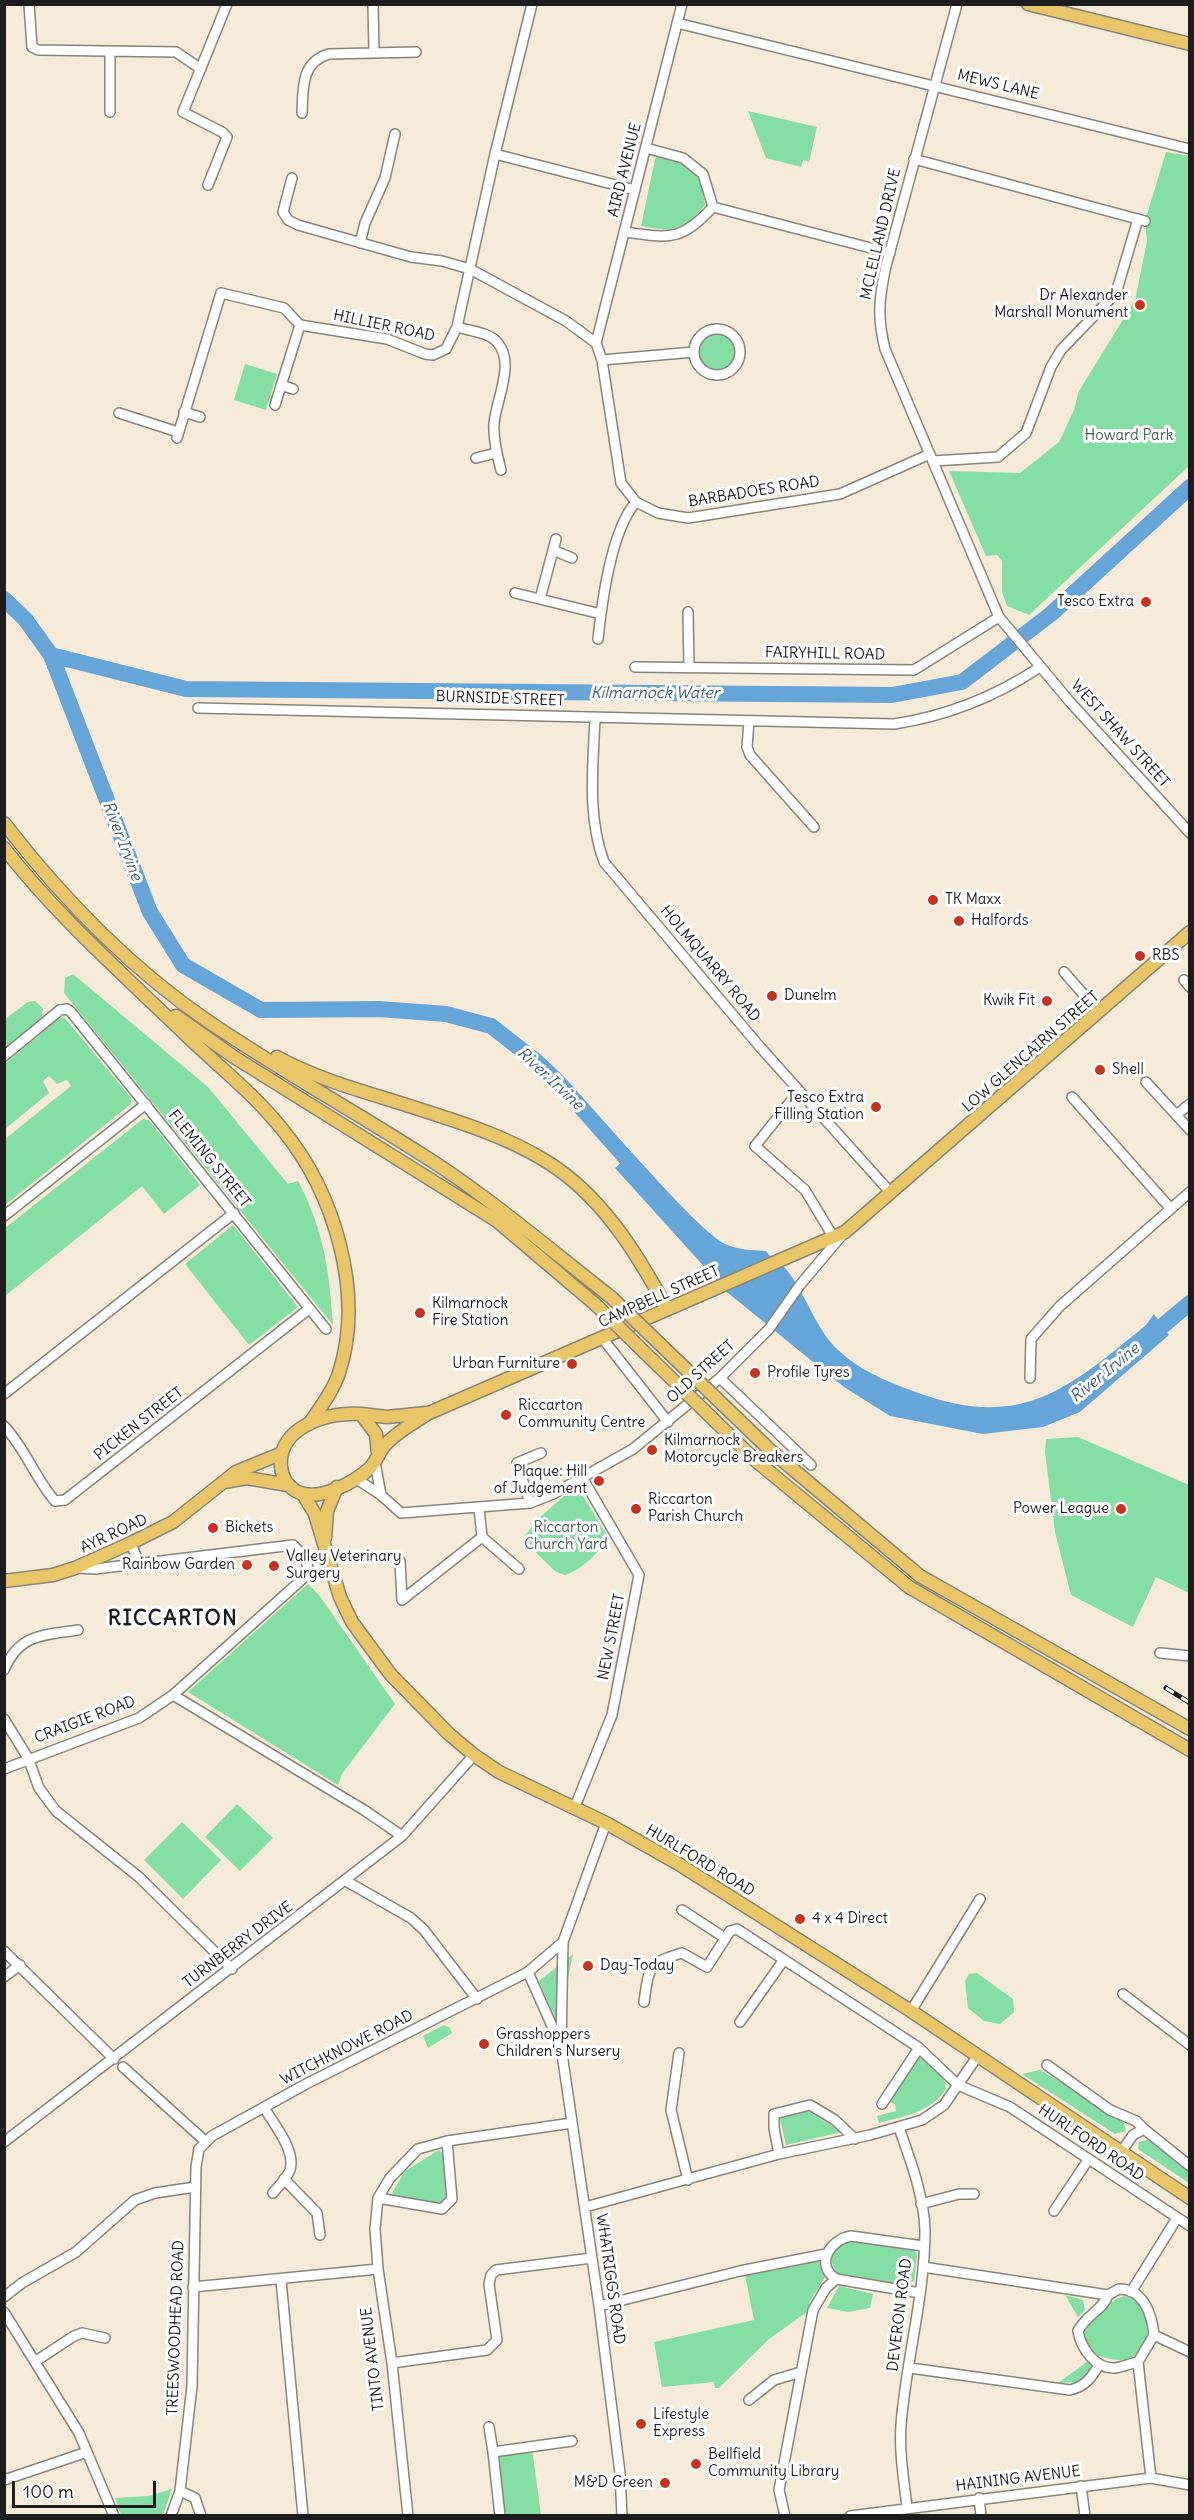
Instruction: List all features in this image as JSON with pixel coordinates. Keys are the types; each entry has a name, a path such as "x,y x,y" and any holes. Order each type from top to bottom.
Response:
{"main road":[{"path":"1028,4 1190,44"},
{"path":"4,823 56,885 100,930 162,986 266,1060 433,1161 497,1207 612,1298 770,1450 920,1576 1190,1729"},
{"path":"4,848 57,908 261,1104 308,1165 327,1202 340,1242 347,1296 344,1348 338,1374 308,1425"},
{"name":"LOW GLENCAIRN STREET","path":"891,1193 1190,932"},
{"path":"116,966 180,1019 234,1057 497,1221 595,1304 755,1460 909,1587 1190,1750"},
{"path":"207,1020 292,1066 459,1122 503,1139 545,1160 579,1188 618,1228 667,1309"},
{"name":"CAMPBELL STREET","path":"376,1458 395,1435 429,1413 811,1249 840,1235 891,1193"},
{"name":"CAMPBELL STREET","path":"362,1414 387,1417 429,1413"},
{"path":"222,1482 247,1478 288,1485 303,1494 319,1494 337,1487 355,1478 376,1458 376,1434 362,1414 337,1414 292,1434 280,1454 281,1471 288,1485"},
{"name":"AYR ROAD","path":"4,1581 53,1575 75,1568 131,1543 173,1522 236,1472 280,1454"},
{"name":"HURLFORD ROAD","path":"325,1545 327,1511 337,1487"},
{"name":"HURLFORD ROAD","path":"303,1494 315,1514 340,1597 352,1622 370,1648 419,1704 474,1755 499,1772 606,1823 672,1860 911,2011 1190,2198"}],"street":[{"path":"29,4 30,40 32,46 38,50 176,52 201,69"},
{"path":"208,185 227,137 183,112 227,4"},
{"path":"373,4 374,52"},
{"name":"HILLIER ROAD","path":"300,325 387,339 433,355 446,349 457,327 495,154 532,4"},
{"name":"AIRD AVENUE","path":"596,343 682,4"},
{"name":"MCLELLAND DRIVE","path":"957,4 890,253 879,302 879,325 885,349 999,617 1029,654"},
{"name":"MEWS LANE","path":"677,23 1190,149"},
{"path":"110,52 110,112"},
{"path":"302,113 306,74 310,64 329,54 416,52"},
{"path":"796,64 798,53"},
{"path":"360,243 365,223 386,178 395,134"},
{"path":"646,148 683,158 702,174 713,207"},
{"path":"495,154 635,190"},
{"path":"914,159 1142,220 1116,293 1061,350 1051,367 1026,433 999,457 932,458"},
{"path":"292,178 283,203 283,212 288,220 298,225 411,257 442,261 470,269 566,321 596,343 602,360 621,483 636,502 627,512 613,555 598,639"},
{"path":"625,232 666,238 693,228 713,207"},
{"path":"713,207 890,253"},
{"path":"119,413 178,435 221,293 284,308 300,325 275,405"},
{"path":"457,327 489,336 497,342 504,353 506,368 494,425 496,453 501,470"},
{"path":"714,329 730,332 736,338 740,348 739,360 734,368 718,375 702,368 694,352 699,338 714,329"},
{"path":"602,360 694,352"},
{"path":"281,385 293,389"},
{"path":"184,412 200,417"},
{"path":"476,458 496,453"},
{"name":"BARBADOES ROAD","path":"636,502 658,513 688,518 840,494 932,458"},
{"path":"540,599 556,538"},
{"path":"553,550 572,558"},
{"path":"515,593 601,614"},
{"path":"688,612 689,667"},
{"name":"FAIRYHILL ROAD","path":"635,667 914,670 999,617"},
{"name":"WEST SHAW STREET","path":"1029,654 1190,833"},
{"name":"BURNSIDE STREET","path":"198,708 894,724 962,708 998,692 1040,667"},
{"name":"HOLMQUARRY ROAD","path":"595,718 593,807 595,837 604,862 799,1090 891,1193"},
{"path":"749,721 747,747 750,755 814,827"},
{"path":"1064,972 1099,1012"},
{"name":"FLEMING STREET","path":"4,1056 60,1010 67,1009 326,1329"},
{"path":"1146,1082 1190,1130"},
{"path":"799,1090 755,1146 806,1190 840,1235"},
{"path":"1072,1097 1171,1209"},
{"path":"4,1216 146,1104"},
{"path":"1176,1115 1190,1104"},
{"path":"1030,1378 1031,1339 1060,1306 1190,1192"},
{"path":"4,1394 234,1213"},
{"name":"OLD STREET","path":"355,1478 381,1495 401,1513 530,1503 553,1494 633,1449 720,1378 769,1329 840,1235"},
{"path":"811,1249 816,1266"},
{"name":"PICKEN STREET","path":"4,1426 32,1464 47,1492 55,1501 65,1500 309,1308"},
{"path":"603,1339 668,1422"},
{"path":"720,1378 811,1465"},
{"path":"530,1503 517,1463 541,1453"},
{"path":"376,1458 381,1495"},
{"name":"NEW STREET","path":"574,1809 612,1715 639,1575 582,1477"},
{"path":"479,1508 482,1537 519,1569"},
{"path":"400,1561 402,1600 482,1537"},
{"path":"75,1568 95,1569 139,1563 131,1543"},
{"name":"CRAIGIE ROAD","path":"4,1769 28,1758 139,1718 173,1695 308,1574 308,1565 304,1555 293,1545 139,1563"},
{"path":"4,1670 10,1656 32,1636 78,1630"},
{"path":"1160,1653 1190,1656"},
{"path":"173,1695 364,1810 402,1836"},
{"path":"4,1719 28,1758 39,1788 56,1811 139,1877 232,1969"},
{"name":"TURNBERRY DRIVE","path":"4,2142 232,1969 402,1836 474,1755"},
{"path":"563,1942 606,1823"},
{"path":"346,1881 411,1918 424,1930 477,1999"},
{"path":"911,2011 980,1899"},
{"path":"644,2002 648,1975 658,1960 682,1953 707,1967 725,1938 682,1910"},
{"name":"HURLFORD ROAD","path":"725,1938 730,1931 736,1929 919,2048 958,2085 1010,2107 1190,2226"},
{"name":"WITCHKNOWE ROAD","path":"205,2141 306,2084 528,1972 563,1942"},
{"name":"WHATRIGGS ROAD","path":"563,1942 561,2046 600,2306 620,2473 622,2516"},
{"path":"4,1951 114,2059"},
{"path":"740,2022 783,1961"},
{"path":"4,1977 20,1965"},
{"name":"WHATRIGGS ROAD","path":"528,1972 561,2046"},
{"path":"1123,1994 1190,2044"},
{"path":"882,2104 919,2048"},
{"path":"679,2053 671,2110 688,2180"},
{"path":"585,2207 780,2154 855,2139 922,2120 944,2105 977,2057"},
{"path":"1047,2065 1110,2110 1136,2121 1190,2166"},
{"path":"4,2297 76,2252 135,2200 155,2193 195,2187 199,2149 205,2141 123,2067"},
{"path":"780,2154 774,2128 774,2114 787,2109 810,2105 835,2120 855,2139"},
{"path":"265,2109 287,2147 291,2161 284,2179 273,2193"},
{"name":"TINTO AVENUE","path":"408,2516 395,2416 392,2363 378,2269 375,2229 378,2198 390,2178 418,2150 447,2142 572,2123"},
{"name":"DEVERON ROAD","path":"899,2128 911,2160 925,2229 923,2267 901,2442 907,2507"},
{"name":"HURLFORD ROAD","path":"1121,2152 1133,2135 1144,2129"},
{"path":"378,2198 442,2209 452,2199 447,2142"},
{"path":"1054,2211 1088,2160"},
{"path":"284,2179 317,2213 320,2235"},
{"name":"TREESWOODHEAD ROAD","path":"171,2516 180,2491 192,2386 195,2187"},
{"path":"921,2204 958,2194 974,2194"},
{"path":"1131,2292 1177,2218"},
{"path":"920,2293 836,2279 827,2269 826,2254 831,2246 842,2238 851,2236 923,2246"},
{"path":"600,2306 740,2271 826,2254"},
{"path":"392,2363 487,2350 494,2345 496,2340 489,2284 490,2275 496,2270 592,2258"},
{"path":"923,2267 1108,2295 1119,2289 1131,2292 1140,2298 1149,2311 1154,2335 1138,2362 1151,2478"},
{"path":"193,2287 378,2269"},
{"path":"785,2516 779,2490 813,2310 826,2288 836,2279"},
{"path":"281,2280 303,2516"},
{"path":"1108,2295 1106,2302 1084,2319 1078,2331 1083,2347 1099,2365 1115,2368 1138,2362"},
{"path":"4,2312 79,2433 114,2516"},
{"path":"36,2361 82,2333 105,2338"},
{"path":"1154,2335 1190,2352"},
{"path":"910,2368 1070,2390 1081,2387 1090,2380 1099,2365"},
{"path":"750,2400 774,2380 801,2372"},
{"path":"489,2427 500,2516"},
{"path":"493,2452 572,2441"},
{"path":"4,2480 87,2452"},
{"name":"HAINING AVENUE","path":"850,2516 1151,2478 1190,2485"},
{"path":"1081,2486 1085,2516"},
{"path":"180,2491 195,2498 201,2516"},
{"path":"979,2498 981,2516"}],"green space":[{"path":"748,111 817,127 809,162 803,160 801,167 766,158"},
{"name":"Howard Park","path":"1166,152 1189,156 1189,466 1029,615 1007,606 1002,592 1002,561 997,555 986,556 949,471 1020,473 1059,442 1074,410 1079,391 1135,300 1147,241 1145,221"},
{"path":"656,155 677,162 691,170 696,175 703,192 705,205 690,221 677,228 662,229 641,226"},
{"path":"718,332 731,338 737,351 731,364 718,370 705,364 699,351 705,338"},
{"path":"245,364 277,374 266,410 234,400"},
{"path":"73,974 208,1087 288,1184 298,1181 314,1216 324,1251 333,1325 64,993 65,978"},
{"path":"35,1001 43,1008 42,1017 5,1049 5,1019 28,1002"},
{"path":"64,1017 131,1098 131,1104 5,1205 5,1139 71,1086 67,1080 57,1084 49,1076 43,1081 49,1093 5,1129 5,1064 58,1019"},
{"path":"143,1119 149,1120 200,1185 164,1214 142,1186 5,1296 5,1228"},
{"path":"233,1225 298,1307 249,1345 185,1264"},
{"name":"Power League","path":"1078,1437 1189,1485 1189,1593 1156,1577 1133,1627 1071,1595 1055,1532 1045,1452 1046,1439"},
{"name":"Riccarton Church Yard","path":"570,1491 583,1496 607,1535 601,1547 590,1559 565,1575 556,1572 522,1539 539,1518"},
{"path":"308,1584 319,1595 395,1704 342,1774 338,1785 188,1692"},
{"path":"237,1804 273,1838 240,1871 205,1837"},
{"path":"182,1822 221,1860 183,1899 144,1860"},
{"path":"573,1954 558,2024 539,1981"},
{"path":"977,1973 1013,1999 1014,2012 1000,2024 984,2021 968,2008 965,1981 969,1974"},
{"path":"444,2025 450,2028 452,2033 428,2048 423,2036"},
{"path":"919,2058 923,2058 944,2078 946,2089 940,2097 925,2108 879,2123 877,2116 896,2111 895,2104 890,2102 891,2098"},
{"path":"1040,2070 1123,2119 1126,2131 1115,2134 1022,2074"},
{"path":"804,2109 842,2132 786,2145 780,2119 790,2112"},
{"path":"1150,2139 1168,2156 1189,2170 1189,2183 1138,2149 1139,2142"},
{"path":"439,2150 443,2154 446,2198 440,2204 398,2198 392,2193 405,2171"},
{"path":"849,2240 914,2250 917,2254 914,2281 905,2285 838,2274 832,2263 833,2254 838,2246"},
{"path":"800,2262 819,2262 825,2277 810,2301 807,2312 769,2339 719,2388 715,2388 714,2382 662,2387 654,2342 754,2320 745,2275"},
{"path":"839,2286 873,2294 870,2308 848,2312 827,2308"},
{"path":"1065,2295 1083,2300 1085,2310 1078,2317"},
{"path":"1125,2296 1135,2301 1146,2316 1148,2325 1144,2344 1130,2359 1114,2360 1097,2355 1085,2344 1083,2337 1085,2325 1098,2312 1116,2299"},
{"path":"1088,2361 1091,2365 1089,2371 1078,2382 1058,2383"},
{"path":"532,2448 541,2515 501,2515 494,2453"},
{"path":"172,2489 163,2515 121,2515 115,2498 148,2496"}],"water":[{"path":"632,1153 691,1216 715,1238 735,1247 766,1251 784,1267 830,1342 846,1357 873,1374 913,1391 950,1403 983,1407 1013,1405 1040,1398 1066,1385 1118,1348 1146,1325 1154,1314 1169,1335 1080,1412 1043,1427 983,1434 890,1416 844,1387 728,1293 615,1168"}],"waterway":[{"name":"Kilmarnock Water","path":"51,655 186,689 892,695 962,682 1051,614 1190,487"},
{"name":"River Irvine","path":"4,599 25,619 51,655 150,912 183,965 261,1010 379,1009 446,1014 491,1026 536,1061 560,1084 641,1175"},
{"name":"River Irvine","path":"1147,1339 1190,1303"}],"railway":[{"path":"1166,1688 1190,1703"}],"place":[{"name":"Dr Alexander Marshall Monument","path":"1140,305"},
{"name":"Tesco Extra","path":"1146,602"},
{"name":"TK Maxx","path":"933,900"},
{"name":"Halfords","path":"959,921"},
{"name":"RBS","path":"1140,956"},
{"name":"Dunelm","path":"772,996"},
{"name":"Kwik Fit","path":"1047,1001"},
{"name":"Shell","path":"1100,1070"},
{"name":"Tesco Extra Filling Station","path":"876,1107"},
{"name":"Kilmarnock Fire Station","path":"420,1313"},
{"name":"Urban Furniture","path":"572,1364"},
{"name":"Profile Tyres","path":"755,1373"},
{"name":"Riccarton Community Centre","path":"506,1415"},
{"name":"Kilmarnock Motorcycle Breakers","path":"652,1450"},
{"name":"Plaque: Hill of Judgement","path":"599,1481"},
{"name":"Riccarton Parish Church","path":"636,1509"},
{"name":"Power League","path":"1121,1509"},
{"name":"Bickets","path":"213,1528"},
{"name":"Rainbow Garden","path":"247,1565"},
{"name":"Valley Veterinary Surgery","path":"274,1566"},
{"name":"4 x 4 Direct","path":"800,1919"},
{"name":"Day-Today","path":"588,1966"},
{"name":"Grasshoppers Children's Nursery","path":"484,2044"},
{"name":"Lifestyle Express","path":"641,2424"},
{"name":"Bellfield Community Library","path":"696,2464"},
{"name":"M&D Green","path":"665,2483"}],"district":[{"name":"RICCARTON","path":"173,1619"}]}
